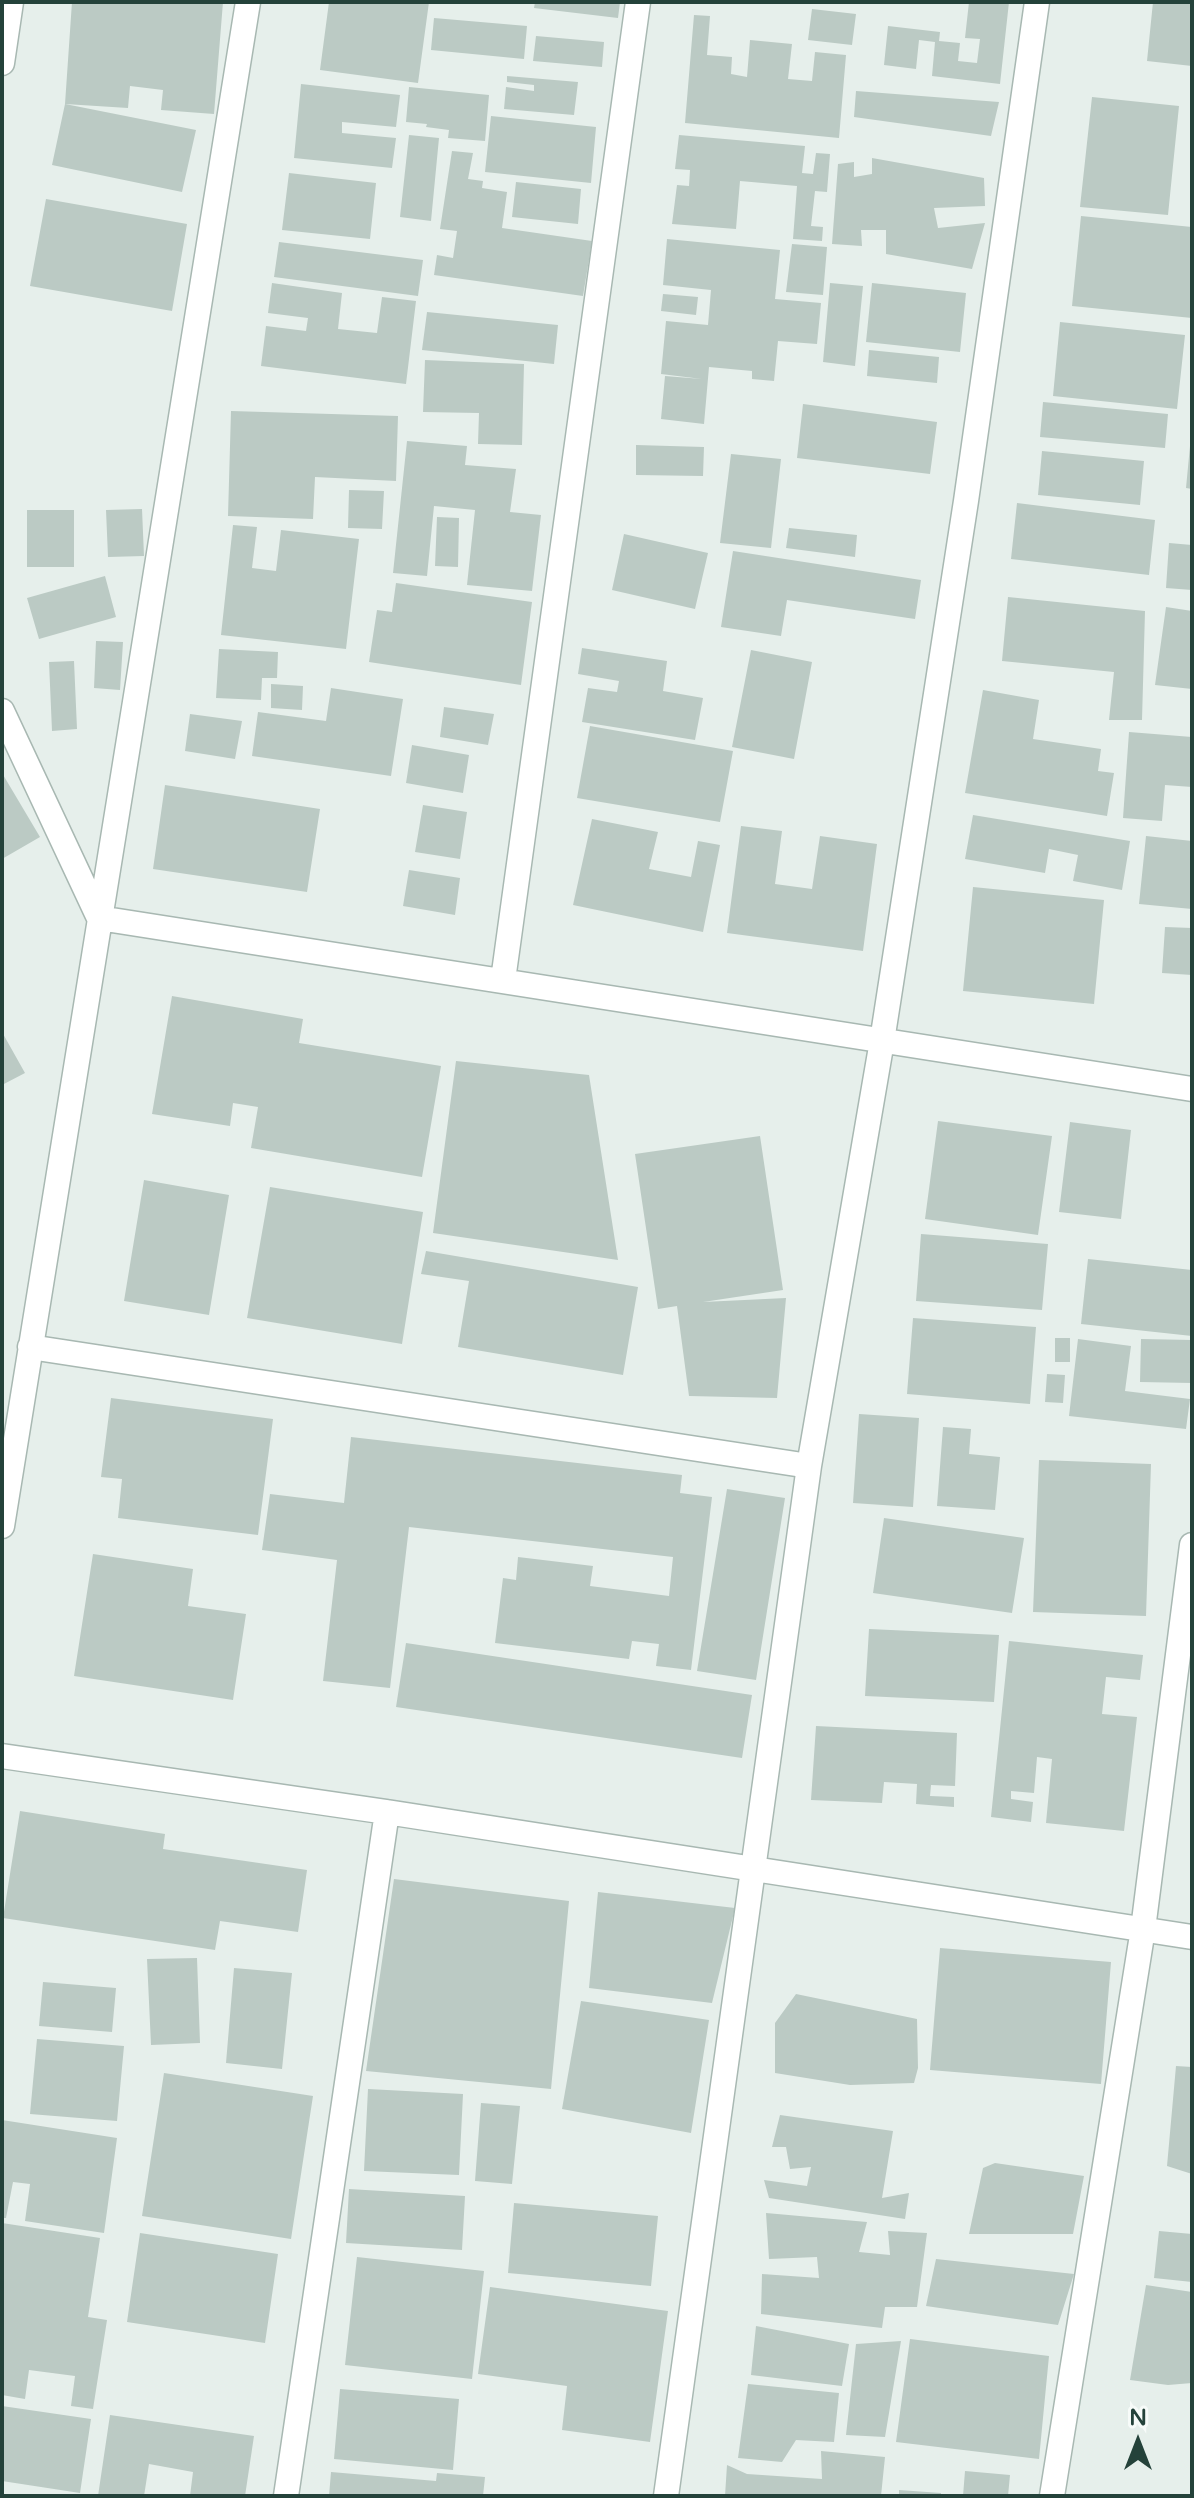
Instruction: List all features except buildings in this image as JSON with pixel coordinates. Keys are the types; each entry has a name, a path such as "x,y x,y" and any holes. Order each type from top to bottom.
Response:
{"street":[{"path":"2,63 11,2"},
{"path":"2,1526 5,1483 30,1347 248,2"},
{"path":"503,980 638,2"},
{"path":"666,2496 809,1466 882,1041 966,501 1037,2"},
{"path":"2,711 99,918"},
{"path":"99,918 1192,1089"},
{"path":"30,1347 809,1466"},
{"path":"1052,2496 1143,1929 1192,1545"},
{"path":"2,1756 387,1812 1192,1937"},
{"path":"286,2496 387,1812"}]}
